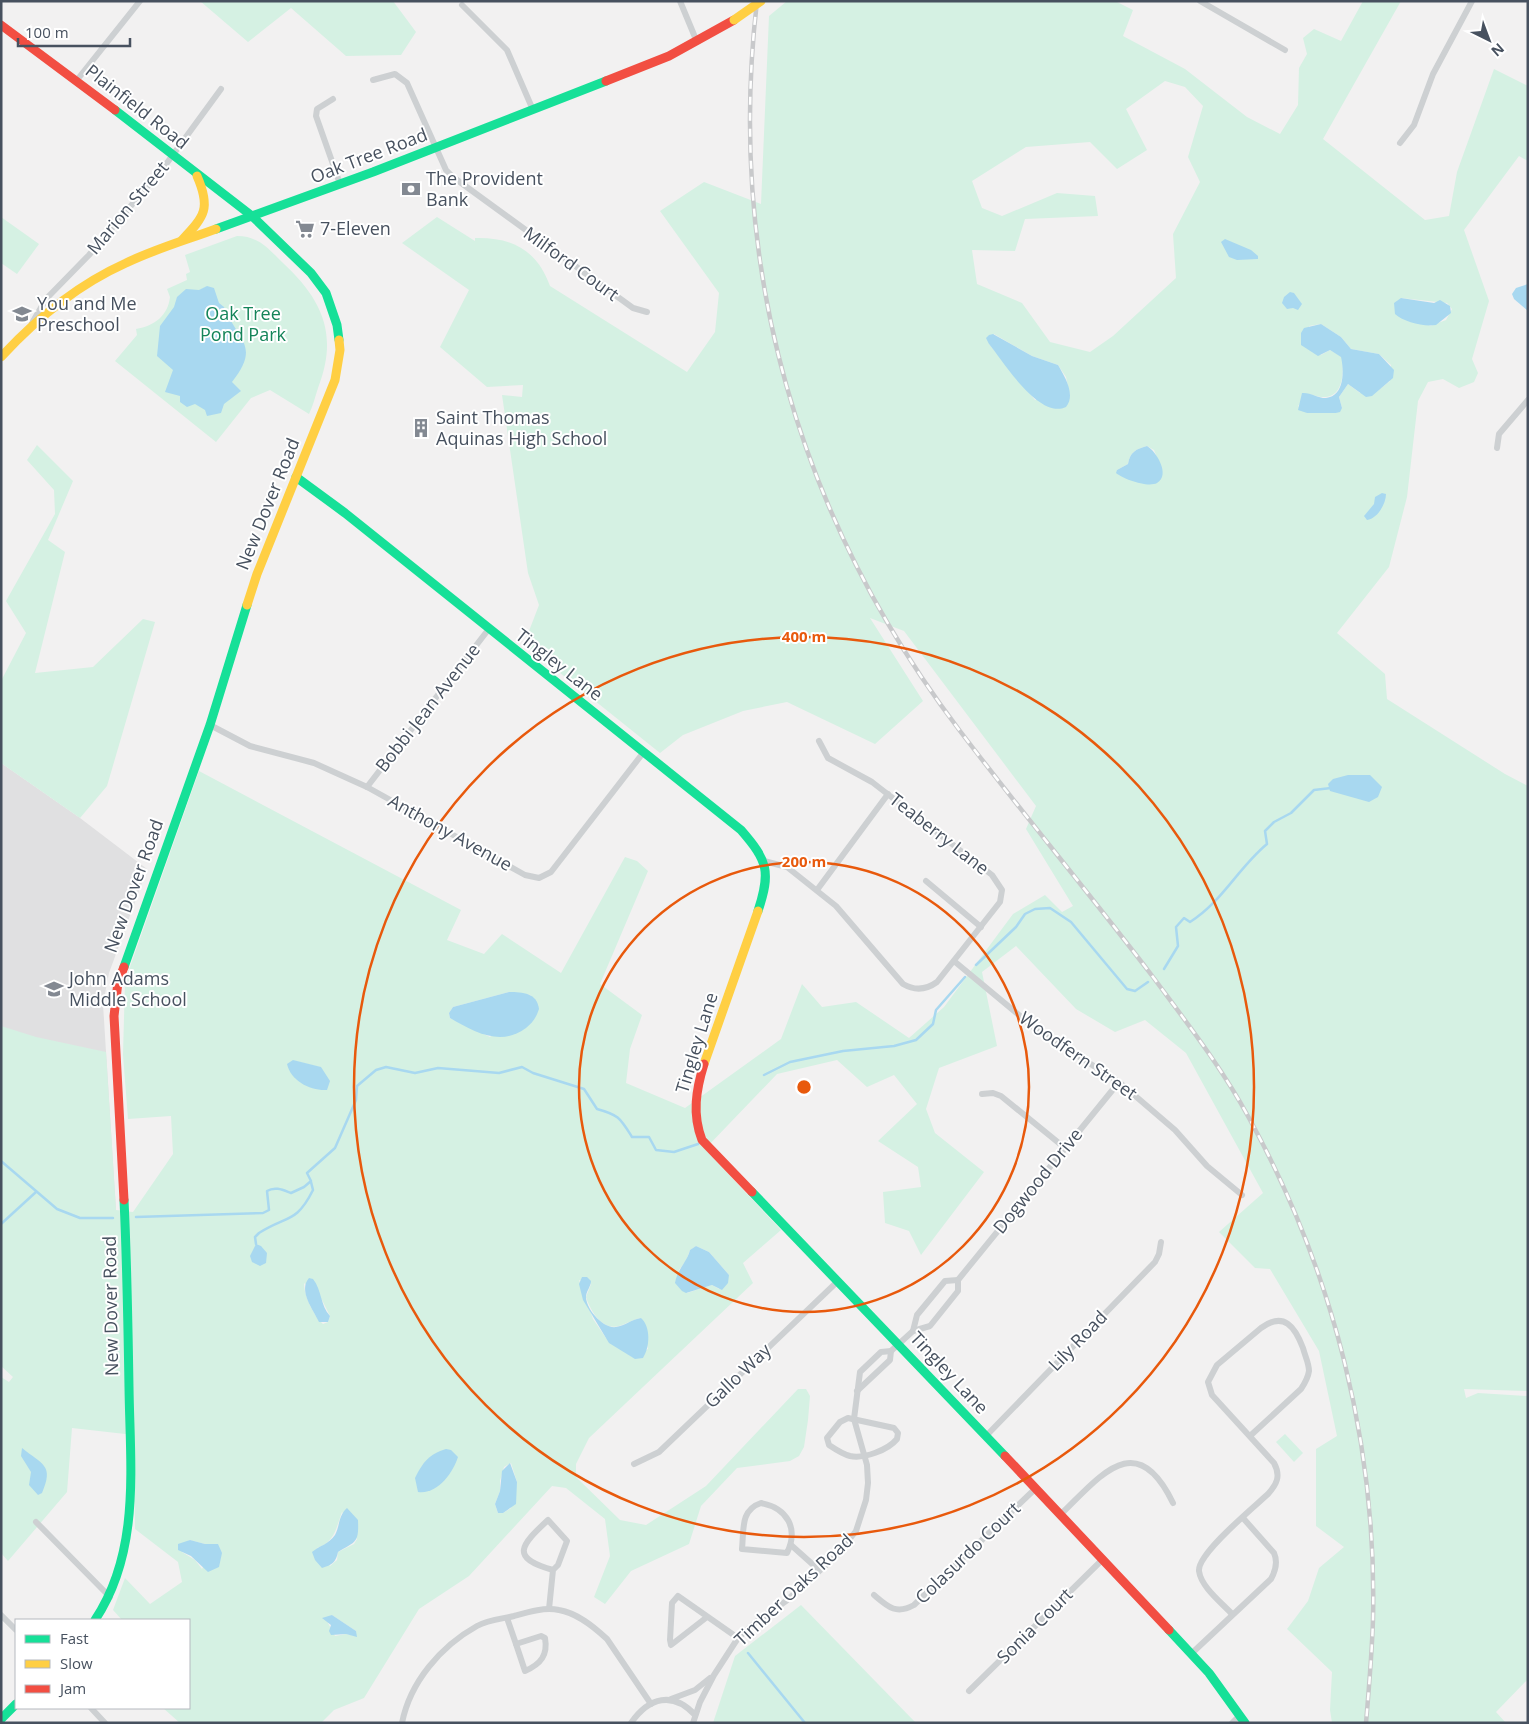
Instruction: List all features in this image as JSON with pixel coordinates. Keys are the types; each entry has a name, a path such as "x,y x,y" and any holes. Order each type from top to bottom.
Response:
{"street":[{"path":"77,80 140,1"},
{"path":"680,1 697,42"},
{"name":"Oak Tree Road","path":"1,357 31,324 70,293 101,274 182,241 436,148 669,56 734,20 761,1"},
{"path":"1200,1 1285,50"},
{"path":"1400,143 1414,126 1433,74 1472,1"},
{"path":"462,5 507,50 533,110"},
{"name":"Plainfield Road","path":"1,25 77,80 252,216"},
{"name":"Milford Court","path":"373,80 395,74 407,83 446,170 464,186 633,308 647,312"},
{"name":"Marion Street","path":"31,324 46,299 89,254 172,155 221,89"},
{"path":"333,99 317,109 316,116 340,184"},
{"path":"182,241 205,213 207,202 196,174"},
{"name":"New Dover Road","path":"96,1619 110,1597 126,1547 130,1506 128,1262 114,1016 115,1001 124,961 210,725 257,574 335,380 340,350 337,325 329,300 316,279 252,216"},
{"path":"1497,448 1500,434 1528,400"},
{"name":"Tingley Lane","path":"296,476 741,830 764,861 767,878 764,897 711,1043 696,1094 697,1128 702,1140 899,1344 1191,1654 1208,1673 1242,1719"},
{"name":"Bobbi Jean Avenue","path":"367,787 488,630"},
{"name":"Anthony Avenue","path":"210,725 250,746 314,763 367,787 525,875 538,878 551,872 643,753"},
{"name":"Teaberry Lane","path":"764,861 787,867 817,890 836,906 903,984 919,989 932,986 1000,902 1002,890 997,879 872,782 828,758 819,741"},
{"path":"817,890 888,794"},
{"path":"926,881 981,927"},
{"name":"Woodfern Street","path":"954,961 1037,1030 1119,1082 1175,1130 1207,1166 1242,1195"},
{"name":"Dogwood Drive","path":"899,1344 913,1331 930,1326 958,1291 958,1280 1119,1082"},
{"path":"982,1094 993,1093 1001,1096 1065,1148"},
{"name":"Lily Road","path":"986,1436 1155,1262 1159,1254 1161,1242"},
{"name":"Dogwood Drive","path":"913,1331 917,1315 945,1280 958,1280"},
{"name":"Gallo Way","path":"634,1464 659,1452 838,1281"},
{"path":"1232,1614 1204,1584 1199,1571 1199,1563 1208,1551 1275,1486 1279,1473 1274,1463 1212,1395 1208,1388 1210,1376 1217,1365 1268,1322 1282,1321 1289,1324 1298,1336 1308,1364 1307,1380 1301,1389 1250,1436"},
{"name":"Timber Oaks Road","path":"693,1723 714,1675 738,1638 756,1622 786,1602 849,1542 856,1531 867,1492 867,1465 854,1419 860,1372 881,1352 891,1351 899,1344"},
{"name":"Timber Oaks Road","path":"857,1391 890,1360 891,1351"},
{"path":"848,1418 854,1419 894,1428 898,1433 897,1439 892,1444 865,1455 854,1457 844,1454 827,1441 829,1435 840,1422 848,1418"},
{"path":"1060,1515 1101,1476 1124,1463 1134,1462 1152,1472 1173,1502"},
{"name":"Colasurdo Court","path":"874,1595 889,1608 897,1611 914,1605 1035,1489"},
{"path":"791,1545 787,1553 742,1549 745,1513 752,1506 761,1503 773,1505 782,1511 790,1519 791,1545 819,1570"},
{"path":"1191,1654 1271,1579 1277,1565 1274,1553 1243,1518"},
{"path":"549,1609 553,1570 558,1565 567,1541 548,1520 526,1540 524,1548 529,1561 553,1570"},
{"path":"36,1522 110,1597"},
{"name":"Sonia Court","path":"969,1691 1102,1560"},
{"path":"707,1617 672,1645 670,1640 672,1603 678,1596 738,1638"},
{"path":"402,1723 415,1686 439,1656 476,1627 549,1609 560,1610 579,1617 598,1630 607,1639 651,1704"},
{"path":"1,1615 15,1629"},
{"path":"507,1618 525,1671 537,1666 546,1648 545,1638 542,1636 516,1644"},
{"path":"631,1723 639,1713 651,1704 670,1700 695,1690 714,1675"},
{"path":"670,1700 685,1705 695,1715"},
{"path":"1,1719 15,1705"},
{"path":"92,1709 105,1723"},
{"path":"1232,1723 1242,1719"}],"shaded area":[{"name":"John Adams Middle School","path":"1,763 80,818 147,869 109,973 103,1004 116,1210 1,1117"}],"green space":[{"path":"200,1 393,1 416,32 401,55 346,56 291,8 248,42"},
{"path":"787,1 1115,1 1133,10 1123,36 1185,69 1247,117 1280,134 1298,105 1299,68 1307,54 1303,38 1314,29 1341,41 1363,1 1401,1 1323,139 1425,220 1449,216 1457,172 1494,69 1528,86 1528,161 1519,156 1464,230 1489,301 1472,359 1478,373 1474,382 1459,388 1443,379 1428,382 1418,401 1407,497 1389,567 1337,633 1385,674 1387,699 1505,774 1528,786 1528,1391 1464,1389 1466,1398 1478,1393 1528,1396 1528,1679 1496,1712 1506,1723 1332,1723 1330,1710 1332,1672 1287,1629 1308,1601 1319,1568 1344,1547 1316,1526 1316,1449 1337,1436 1319,1351 1270,1269 1255,1268 1219,1232 1263,1193 1186,1053 1145,1020 1115,1032 1076,1009 1016,946 982,972 997,1046 939,1068 926,1109 935,1133 984,1172 921,1255 909,1231 885,1223 883,1192 921,1187 918,1167 878,1141 917,1104 894,1075 867,1087 837,1060 777,1074 705,1149 781,1230 743,1263 753,1283 589,1438 576,1464 576,1477 620,1520 646,1525 706,1486 798,1389 806,1389 810,1396 804,1447 799,1456 790,1461 737,1468 701,1506 689,1544 631,1571 605,1604 594,1597 610,1556 605,1519 566,1488 552,1486 469,1576 419,1609 364,1698 334,1710 321,1723 180,1723 164,1709 190,1709 190,1619 121,1619 113,1610 125,1578 150,1604 182,1582 178,1562 135,1529 134,1435 72,1428 67,1492 8,1561 1,1553 1,1377 9,1382 13,1377 1,1366 1,1026 36,1037 106,1052 116,1210 133,1212 173,1154 171,1116 128,1119 123,1055 125,981 199,771 461,910 447,940 484,954 502,934 561,973 625,857 637,861 648,871 600,984 642,1015 630,1049 626,1083 685,1108 781,1039 802,984 822,1007 856,1002 909,1038 944,1007 1013,914 1045,895 1062,912 1073,906 1026,829 1036,806 904,631 870,618 923,701 875,744 787,702 743,711 683,735 660,753 524,644 539,605 528,573 502,395 522,397 523,385 487,387 440,347 469,290 402,243 437,217 475,241 475,238 488,238 512,243 522,248 538,263 550,286 687,372 715,332 719,293 660,211 704,182 761,204 769,16","holes":["1165,81 1185,87 1203,106 1188,157 1200,182 1173,234 1176,278 1113,336 1090,352 1050,342 1022,303 977,284 972,250 1015,251 1025,219 1098,216 1095,196 1057,193 1002,216 982,208 972,181 1026,147 1090,142 1117,169 1147,150 1126,109","1401,298 1447,303 1452,309 1446,320 1430,326","1321,324 1341,337 1351,349 1379,354 1391,365 1390,381 1376,392 1360,393 1348,384 1339,397 1342,408 1336,413 1307,413 1298,406 1310,394 1320,397 1328,397 1334,394 1341,382 1343,366 1342,357 1330,350 1321,355 1312,352 1309,326","994,334 1032,356 1058,365 1066,377 1070,396 1035,400 989,344","1147,446 1154,450 1161,468 1152,484 1128,479 1117,470 1128,464 1132,454","509,992 531,995 490,1037 450,1018 449,1013 453,1007","696,1246 709,1252 729,1275 719,1289 712,1285 687,1293 679,1270 686,1261 690,1250","579,1280 591,1284 586,1297 590,1308 602,1322 613,1327 641,1318 648,1349 632,1357 606,1338 593,1319","304,1283 322,1300 330,1316 328,1322 323,1324 313,1311 304,1288","511,1463 517,1482 511,1508 503,1513 498,1513 495,1504 500,1491 500,1481 504,1467","342,1512 357,1539 354,1544 338,1552 337,1560 330,1566 317,1548 328,1542 331,1538","189,1540 205,1544 216,1544 202,1569 195,1560 182,1552","332,1615 356,1631 356,1636 346,1634 335,1636 328,1623"]},
{"path":"1,217 39,244 17,274 1,263"},
{"name":"Oak Tree Pond Park","path":"237,236 251,238 262,244 296,276 307,290 317,304 323,319 327,351 324,369 309,414 270,390 251,398 216,442 115,361 137,335 136,329 155,322 167,309 170,297 167,289 187,280 186,274 190,272 185,255"},
{"path":"37,445 73,481 48,540 65,552 35,673 93,667 143,619 155,622 107,786 80,818 1,763 1,681 26,633 6,601 55,514 54,490 27,460"},
{"path":"1285,1434 1303,1453 1294,1462 1276,1442"},
{"path":"801,1605 916,1723 713,1723 735,1656"}],"water":[{"path":"1225,239 1251,250 1258,256 1258,259 1237,260 1229,257 1221,242"},
{"path":"1528,284 1528,311 1514,299 1512,294 1516,288"},
{"path":"207,286 214,288 219,303 224,307 244,343 246,351 241,370 232,382 241,391 224,404 221,413 207,416 205,410 195,404 187,407 180,402 180,396 165,392 173,370 157,356 160,326 174,307 177,297 186,289 199,290"},
{"path":"1290,292 1294,293 1302,304 1298,310 1293,308 1287,309 1282,303 1284,297"},
{"path":"1401,298 1434,303 1440,300 1450,306 1451,313 1436,325 1414,323 1395,314 1394,303"},
{"path":"1321,324 1341,337 1351,349 1379,354 1394,370 1393,378 1372,396 1366,397 1348,384 1339,397 1342,408 1340,412 1336,413 1307,413 1298,410 1302,393 1326,398 1337,393 1342,382 1343,369 1341,357 1330,350 1318,356 1301,345 1301,333 1304,328"},
{"path":"993,334 1032,356 1058,365 1070,392 1069,402 1066,407 1056,409 1045,405 1023,387 989,344 986,338"},
{"path":"1147,446 1161,463 1163,475 1157,483 1136,482 1116,473 1117,470 1128,464 1134,452"},
{"path":"1382,493 1386,494 1383,506 1374,517 1367,520 1364,516 1374,504 1375,497"},
{"path":"1348,775 1370,775 1382,787 1378,797 1369,802 1330,791 1328,784 1333,779"},
{"path":"509,992 528,994 538,1004 539,1009 531,1024 517,1034 497,1037 488,1035 468,1028 450,1018 449,1013 453,1007"},
{"path":"293,1060 321,1067 330,1081 327,1090 308,1087 297,1080 287,1064"},
{"path":"256,1244 261,1246 267,1253 266,1263 260,1266 252,1262 250,1256"},
{"path":"696,1246 709,1252 729,1275 728,1283 722,1290 712,1285 686,1293 675,1283 690,1250"},
{"path":"582,1277 587,1277 591,1281 586,1296 588,1306 596,1317 606,1325 616,1327 641,1318 647,1326 648,1332 647,1348 643,1358 635,1359 609,1343 583,1300 579,1284"},
{"path":"309,1278 313,1279 316,1283 324,1307 330,1316 328,1322 319,1322 308,1300 305,1289"},
{"path":"22,1448 41,1462 46,1471 47,1477 42,1493 38,1495 29,1485 31,1472 21,1456"},
{"path":"446,1449 451,1450 458,1457 452,1470 443,1482 432,1490 418,1492 415,1478 421,1467 431,1456"},
{"path":"510,1463 517,1482 516,1504 503,1513 498,1513 495,1504 500,1491 502,1471"},
{"path":"347,1508 358,1520 357,1537 353,1543 338,1552 333,1563 322,1568 315,1560 312,1552 333,1538 337,1532 342,1514"},
{"path":"190,1540 205,1544 218,1544 222,1553 219,1567 208,1572 191,1556 178,1550 178,1544"},
{"path":"332,1615 356,1631 357,1637 346,1634 331,1635 329,1631 331,1625 322,1618"}],"waterway":[{"path":"1164,969 1178,946 1176,927 1184,918 1190,922 1221,895 1267,844 1265,831 1274,822 1291,813 1314,790 1331,788"},
{"path":"976,965 1016,927 1025,914 1035,909 1050,908 1071,922 1127,989 1135,991 1148,982"},
{"path":"764,1075 790,1062 843,1051 894,1046 916,1040 933,1024 936,1010 965,977"},
{"path":"136,1217 263,1213 269,1210 267,1191 276,1189 291,1193 304,1187 311,1181 307,1173 335,1148 356,1100 357,1086 376,1070 386,1067 415,1073 438,1068 499,1073 522,1067 533,1073 584,1089 597,1109 615,1115 625,1125 632,1137 649,1137 656,1150 674,1152 698,1144"},
{"path":"1,1161 57,1209 80,1218 113,1218"},
{"path":"256,1244 255,1237 259,1233 290,1218 301,1209 313,1190 311,1182"},
{"path":"1,1224 36,1192"},
{"path":"748,1653 805,1723"}],"railway":[{"path":"757,1 750,100 753,197 765,293 786,386 817,477 856,565 904,650 960,731 1153,977 1204,1046 1239,1099 1279,1176 1304,1236 1326,1298 1344,1360 1358,1424 1367,1488 1372,1554 1373,1619 1366,1723"}],"traffic: fast":[{"path":"216,229 373,172 606,81"},
{"path":"115,110 252,216 311,273 326,293 337,325 339,340"},
{"path":"296,477 345,513 741,830 757,850 764,868 765,886 758,911"},
{"path":"124,967 210,725 247,605"},
{"path":"752,1192 1005,1456"},
{"path":"96,1619 110,1593 120,1566 130,1507 131,1447 124,1200"},
{"path":"1169,1630 1209,1673 1245,1723"},
{"path":"1,1719 15,1705"}],"traffic: slow":[{"path":"734,20 761,1"},
{"path":"182,240 201,218 203,211 204,196 197,176"},
{"path":"1,357 43,316 91,281 137,258 216,229"},
{"path":"247,605 257,574 335,380 340,350 339,340"},
{"path":"704,1064 758,911"}],"traffic: jam":[{"path":"606,81 669,56 734,20"},
{"path":"1,25 115,110"},
{"path":"124,967 118,982 114,1016 124,1200"},
{"path":"704,1064 696,1102 697,1121 702,1140 752,1192"},
{"path":"1005,1456 1169,1630"}],"place":[{"name":"The Provident Bank","path":"411,189"},
{"name":"7-Eleven","path":"305,229"},
{"name":"You and Me Preschool","path":"22,314"},
{"name":"Saint Thomas Aquinas High School","path":"421,428"},
{"name":"John Adams Middle School","path":"54,989"}]}
